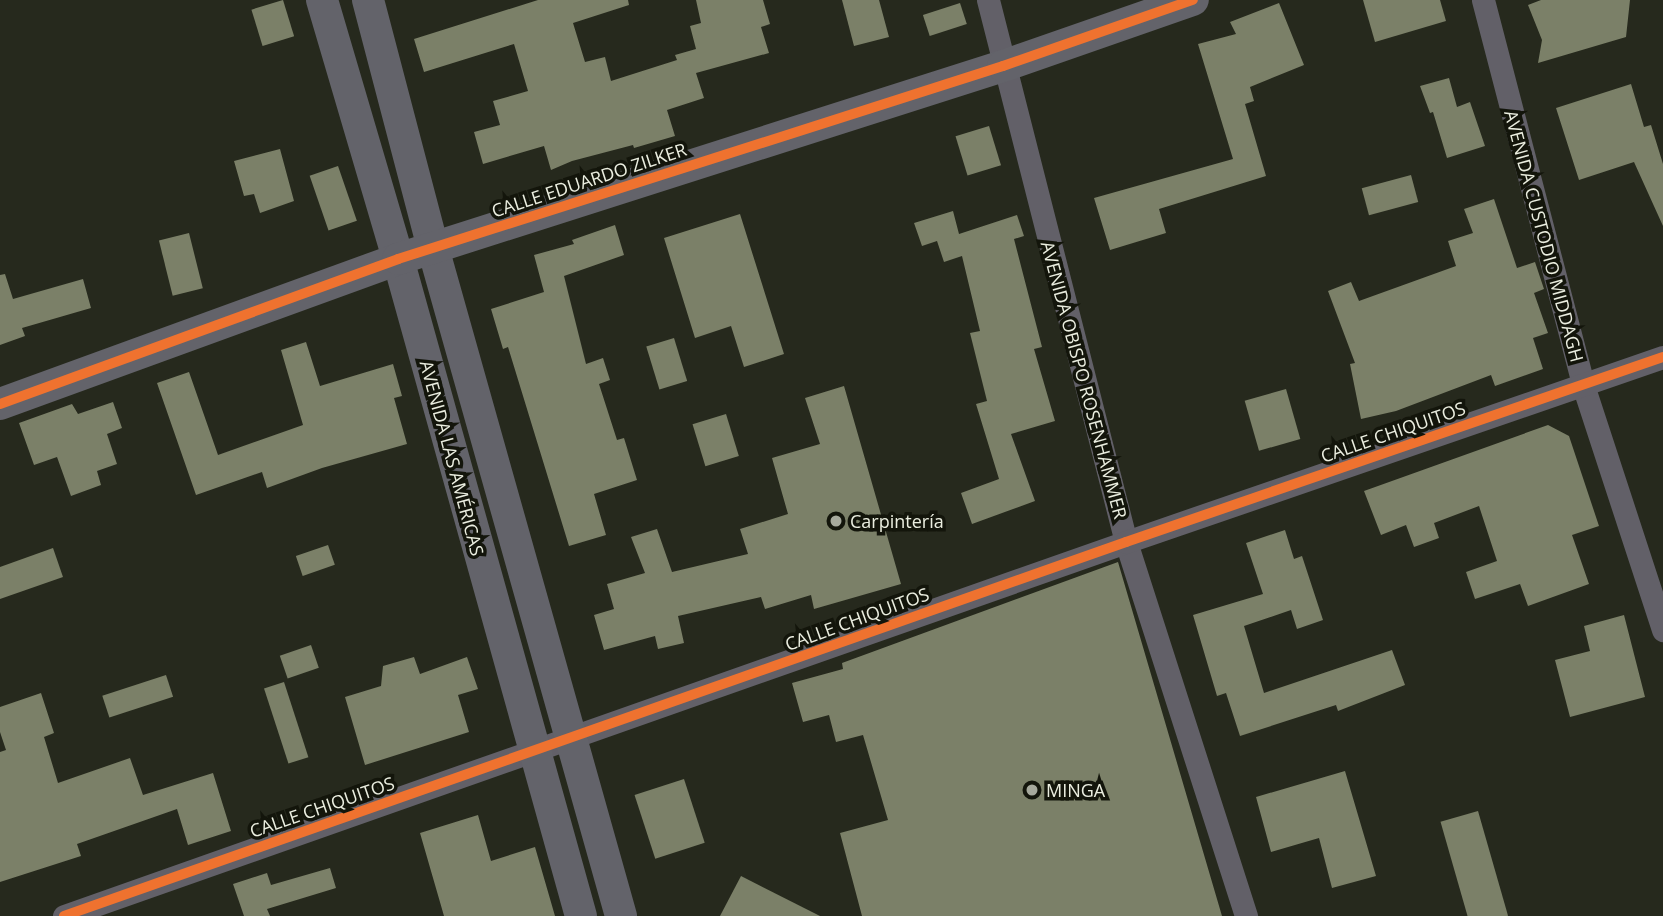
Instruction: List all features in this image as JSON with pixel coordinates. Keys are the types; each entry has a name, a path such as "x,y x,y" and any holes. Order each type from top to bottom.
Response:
{"main road":[{"name":"AVENIDA LAS AMÉRICAS","path":"322,0 398,259 533,752 581,916"},
{"name":"AVENIDA LAS AMÉRICAS","path":"368,0 433,248 569,740 621,916"},
{"name":"CALLE EDUARDO ZILKER","path":"0,404 398,259 1003,66 1193,0"}],"street":[{"name":"AVENIDA OBISPO ROSENHAMMER","path":"988,0 1126,542 1246,916"},
{"name":"AVENIDA CUSTODIO MIDDAGH","path":"1483,0 1583,385 1663,631"},
{"name":"CALLE CHIQUITOS","path":"64,916 1126,542 1663,357"}],"building":[{"path":"283,0 294,36 263,46 251,10"},
{"path":"538,0 628,0 629,5 573,23 585,62 605,57 611,81 677,60 675,55 696,49 690,26 701,23 696,0 763,0 770,24 761,27 769,53 696,73 704,98 667,110 675,136 572,161 551,170 544,146 483,164 474,132 500,125 493,101 528,91 514,44 424,72 414,39"},
{"path":"842,0 879,0 889,37 854,46"},
{"path":"1363,0 1440,0 1446,21 1375,42"},
{"path":"1541,0 1630,0 1626,37 1538,63 1542,40 1528,5"},
{"path":"960,3 967,24 930,36 923,15"},
{"path":"1279,3 1304,65 1250,87 1254,101 1245,104 1266,176 1159,209 1166,233 1110,250 1094,198 1233,159 1198,44 1236,34 1230,22"},
{"path":"1449,78 1457,107 1470,102 1485,146 1447,158 1433,112 1430,113 1420,86"},
{"path":"1631,84 1644,127 1651,125 1663,164 1663,226 1634,162 1579,180 1556,108"},
{"path":"989,126 1001,165 968,175 956,136"},
{"path":"280,149 294,201 260,213 254,194 244,196 234,161"},
{"path":"338,166 357,221 329,231 310,176"},
{"path":"1411,175 1418,202 1369,215 1362,188"},
{"path":"1494,199 1517,268 1535,262 1544,289 1534,293 1548,333 1533,338 1543,369 1495,386 1491,375 1396,411 1361,419 1350,364 1355,363 1328,291 1351,282 1359,301 1456,266 1448,241 1473,233 1464,209"},
{"path":"953,211 959,234 1017,215 1024,236 1014,239 1042,347 1034,349 1055,421 1011,434 1035,501 972,524 961,493 999,479 976,404 987,401 970,333 980,331 962,256 944,262 937,241 922,246 914,223"},
{"path":"740,214 784,354 744,367 731,326 695,338 664,238"},
{"path":"615,225 624,255 564,276 586,364 603,358 610,380 599,384 617,440 624,438 637,480 594,494 606,535 569,546 508,347 503,349 491,309 544,292 534,255 574,244 572,240"},
{"path":"189,233 203,288 173,296 159,240"},
{"path":"5,274 13,299 83,279 91,308 22,328 25,336 0,345 0,275"},
{"path":"674,338 687,381 659,390 646,346"},
{"path":"306,342 320,386 393,364 402,396 394,398 407,444 322,468 267,488 262,472 196,495 157,383 189,372 218,455 303,425 281,350"},
{"path":"844,386 901,584 814,609 811,595 765,609 761,597 678,616 684,643 658,649 655,636 604,650 594,615 614,609 607,584 645,573 631,537 657,529 672,572 748,554 740,529 788,514 772,458 820,444 805,398"},
{"path":"1286,389 1300,439 1259,451 1245,401"},
{"path":"113,402 122,428 107,434 117,464 97,471 101,485 71,496 57,457 34,465 19,423 72,404 78,414"},
{"path":"726,414 739,456 705,466 693,424"},
{"path":"1548,425 1569,436 1599,526 1572,535 1589,584 1528,606 1520,584 1475,599 1466,572 1497,561 1479,506 1434,523 1439,538 1414,547 1406,525 1381,535 1364,491"},
{"path":"1285,530 1294,559 1302,556 1323,620 1297,629 1291,610 1244,626 1264,693 1392,650 1405,685 1338,711 1336,705 1240,736 1226,693 1217,696 1193,615 1263,594 1246,543"},
{"path":"328,545 335,565 303,576 296,556"},
{"path":"53,548 63,577 0,599 0,567"},
{"name":"MINGA","path":"1118,562 1222,916 862,916 840,833 888,820 863,735 836,742 829,715 803,722 792,683 843,669 842,663"},
{"path":"1624,615 1645,697 1570,717 1555,660 1590,651 1584,626"},
{"path":"311,645 319,668 288,678 280,656"},
{"path":"414,657 420,674 467,657 478,689 458,695 469,732 365,765 345,697 381,686 383,666"},
{"path":"166,675 173,697 109,718 102,696"},
{"path":"284,682 308,757 288,764 264,688"},
{"path":"41,693 54,733 44,737 58,783 130,758 143,795 213,773 231,831 188,845 177,809 77,844 81,856 0,882 0,752 6,750 0,732 0,707"},
{"path":"1345,771 1376,876 1332,888 1319,838 1271,852 1256,797"},
{"path":"684,779 705,843 655,859 635,795"},
{"path":"1478,811 1508,916 1468,916 1441,822"},
{"path":"478,815 491,861 535,847 555,916 444,916 420,833"},
{"path":"330,868 336,888 267,909 270,916 244,916 233,884 267,873 271,885"},
{"path":"741,876 820,916 720,916"}],"cycle path":[{"path":"0,404 398,259 1003,66 1193,0"},
{"path":"64,916 1126,542 1663,357"}],"place":[{"name":"Carpintería","path":"836,521"},
{"name":"MINGA","path":"1032,790"}]}
